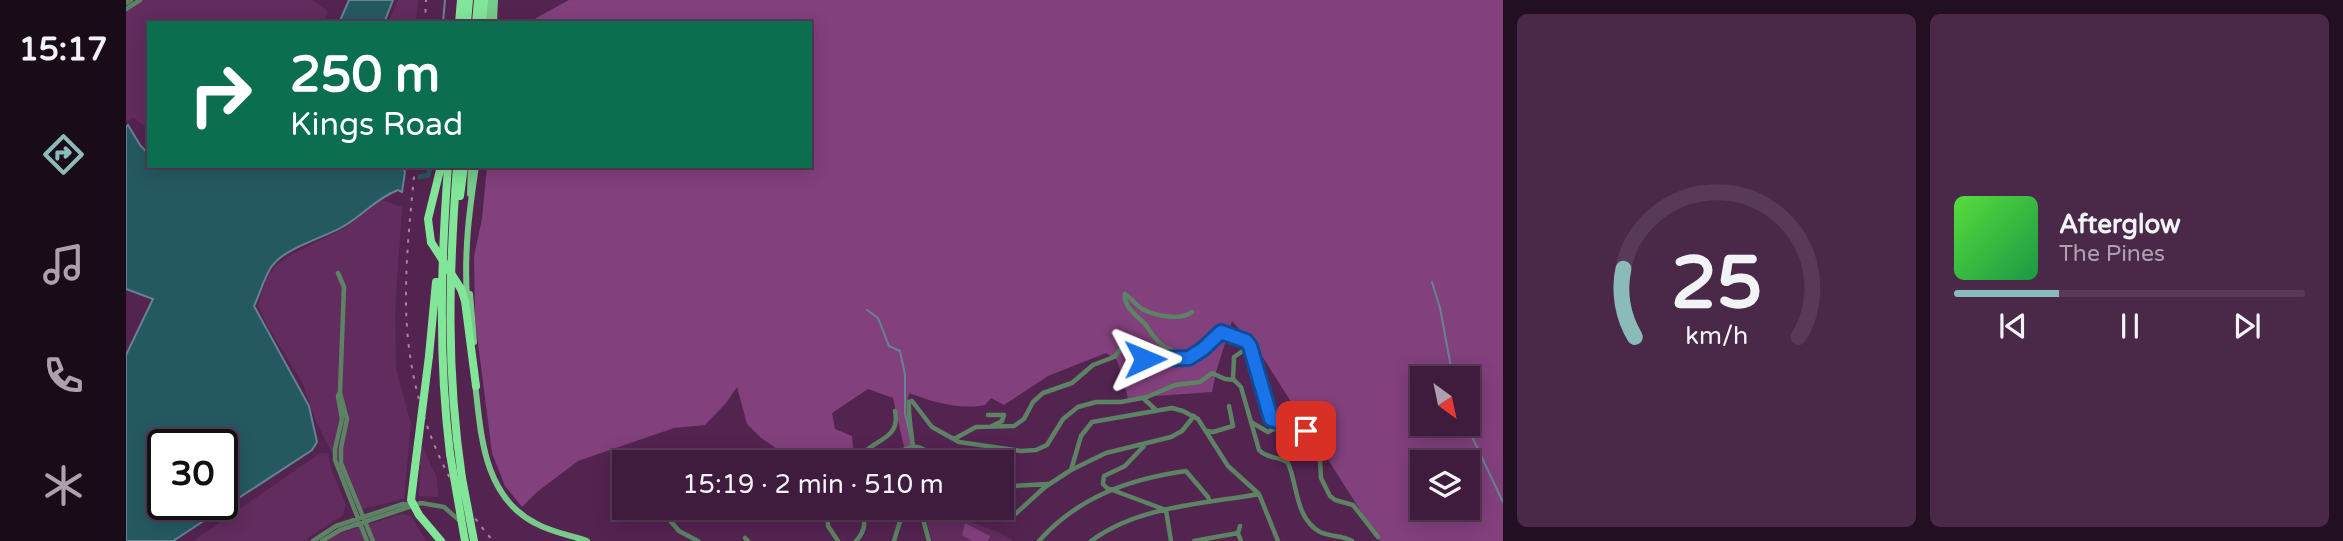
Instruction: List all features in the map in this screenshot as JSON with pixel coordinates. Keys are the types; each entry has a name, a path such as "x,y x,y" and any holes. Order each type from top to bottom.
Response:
{"highway":[{"path":"459,21 460,0"},
{"path":"467,21 469,0"},
{"path":"476,21 478,0"},
{"path":"482,21 486,0"},
{"path":"441,168 428,219 431,242 461,289 465,301 476,386"},
{"path":"448,168 442,248 440,342 450,454 465,541"},
{"path":"457,168 449,284 449,351 462,478 475,541"},
{"path":"453,212 459,202 464,168"},
{"path":"441,541 412,505 411,498 442,248"}],"main road":[{"path":"486,0 488,21"},
{"path":"494,21 495,0"},
{"path":"470,196 468,186 471,168"},
{"path":"477,168 470,196 466,244 467,275 476,386 486,458 498,488 512,506 527,519 558,533 576,537"},
{"path":"467,275 489,451 494,472 508,496 525,512 587,541"}],"street":[{"path":"126,3 131,0"},
{"path":"126,9 140,0"},
{"path":"338,273 344,287 338,396 342,419 334,457 373,541"},
{"path":"1192,312 1178,317 1150,312 1125,294 1132,312 1147,326 1158,342 1183,355 1199,352"},
{"path":"954,439 976,427 1014,426 1024,419 1033,402 1043,393 1072,383 1093,365 1114,357 1122,348 1128,347 1145,359 1185,359 1199,352 1221,332 1246,341 1250,346 1270,415 1283,424 1308,433 1320,460 1321,478 1329,496 1353,505 1378,537"},
{"path":"1233,380 1234,357 1250,346"},
{"path":"915,450 910,429 909,402 912,401 932,427 954,439 1018,451 1033,450 1049,443 1059,424 1071,410 1096,402 1121,402 1143,398 1175,385 1200,382 1212,373 1241,385 1261,452 1269,457 1282,459 1289,465 1297,495 1310,523 1323,533 1352,541"},
{"path":"1143,398 1156,410"},
{"path":"1210,433 1233,426 1229,406"},
{"path":"1072,470 1081,436 1091,423 1156,410 1176,409 1201,421 1233,471 1259,494 1278,541"},
{"path":"867,450 888,438 896,424 895,411"},
{"path":"988,415 1004,416 1000,422 989,428"},
{"path":"1014,515 1049,484 1072,470 1101,455 1176,435 1194,416"},
{"path":"1251,422 1268,432 1283,424"},
{"path":"1145,444 1125,466 1103,477 1104,486 1154,509 1166,510 1259,494"},
{"path":"902,450 915,446 925,450"},
{"path":"1039,541 1066,515 1109,489 1127,483 1186,471 1210,502"},
{"path":"1125,495 1122,488 1127,483"},
{"path":"1014,486 1049,484"},
{"path":"352,500 368,513 407,503 412,505 429,502 444,507 456,516 475,541"},
{"path":"313,541 343,524 352,515 352,500"},
{"path":"343,524 380,517 408,509 412,505"},
{"path":"322,541 387,509"},
{"path":"1091,541 1125,521 1154,509"},
{"path":"1166,510 1171,541"},
{"path":"373,541 370,528 380,517"},
{"path":"361,520 367,541"},
{"path":"670,520 679,531 698,541"},
{"path":"828,520 828,526 838,541"},
{"path":"856,541 864,531 865,520"},
{"path":"894,541 900,520"},
{"path":"923,520 929,541"},
{"path":"1240,526 1238,533 1241,541"},
{"path":"340,530 357,529 367,541"},
{"path":"1194,541 1238,533"}],"shaded area":[{"path":"143,0 312,0 328,11 324,21 147,21 147,128 133,117 126,122 126,11"},
{"path":"349,0 393,0 385,21 340,21"},
{"path":"398,0 418,0 416,21 389,21"},
{"path":"569,0 1503,0 1503,541 1380,541 1260,353 1232,321 1212,392 1128,398 1117,360 1106,353 1048,376 1004,405 991,398 985,405 956,406 909,393 908,419 914,445 904,447 893,398 868,389 832,413 835,429 852,436 853,450 780,450 747,424 737,387 705,425 674,428 578,461 522,507 505,486 492,453 475,319 474,256 482,219 487,168 812,168 812,21 534,21"},
{"path":"128,125 147,153 147,168 403,168 405,172 402,192 398,190 390,193 344,226 278,259 267,275 254,306 309,406 317,442 312,450 238,498 238,429 147,429 147,520 205,520 173,541 126,541 126,355 153,299 126,289"},
{"path":"382,200 402,207 395,312 396,369 411,424 404,499 362,509 317,424 303,384 268,327 258,305 266,280 276,265 344,228"},
{"path":"421,444 437,478 438,497 419,496"},
{"path":"328,453 332,472 346,505 343,515 306,541 193,541 223,520 238,520 238,510 319,454"},
{"path":"402,514 411,516 426,541 325,541 334,535"},
{"path":"965,520 1013,541 932,541 927,522"},
{"path":"965,523 990,536 988,541 972,541 962,535"}],"waterway":[{"path":"443,21 445,0"},
{"path":"420,177 428,175 430,168"},
{"path":"1432,282 1440,308 1451,366"},
{"path":"867,310 878,318 889,346 900,351 905,375 905,413 911,439"},
{"path":"1472,436 1503,502"}],"railway":[{"path":"425,21 426,0"},
{"path":"415,168 406,294 411,361 427,426 439,457 454,486 493,541"}],"route":[{"path":"1145,359 1189,358 1221,332 1234,339 1246,341 1250,346 1271,419 1306,431"}]}
